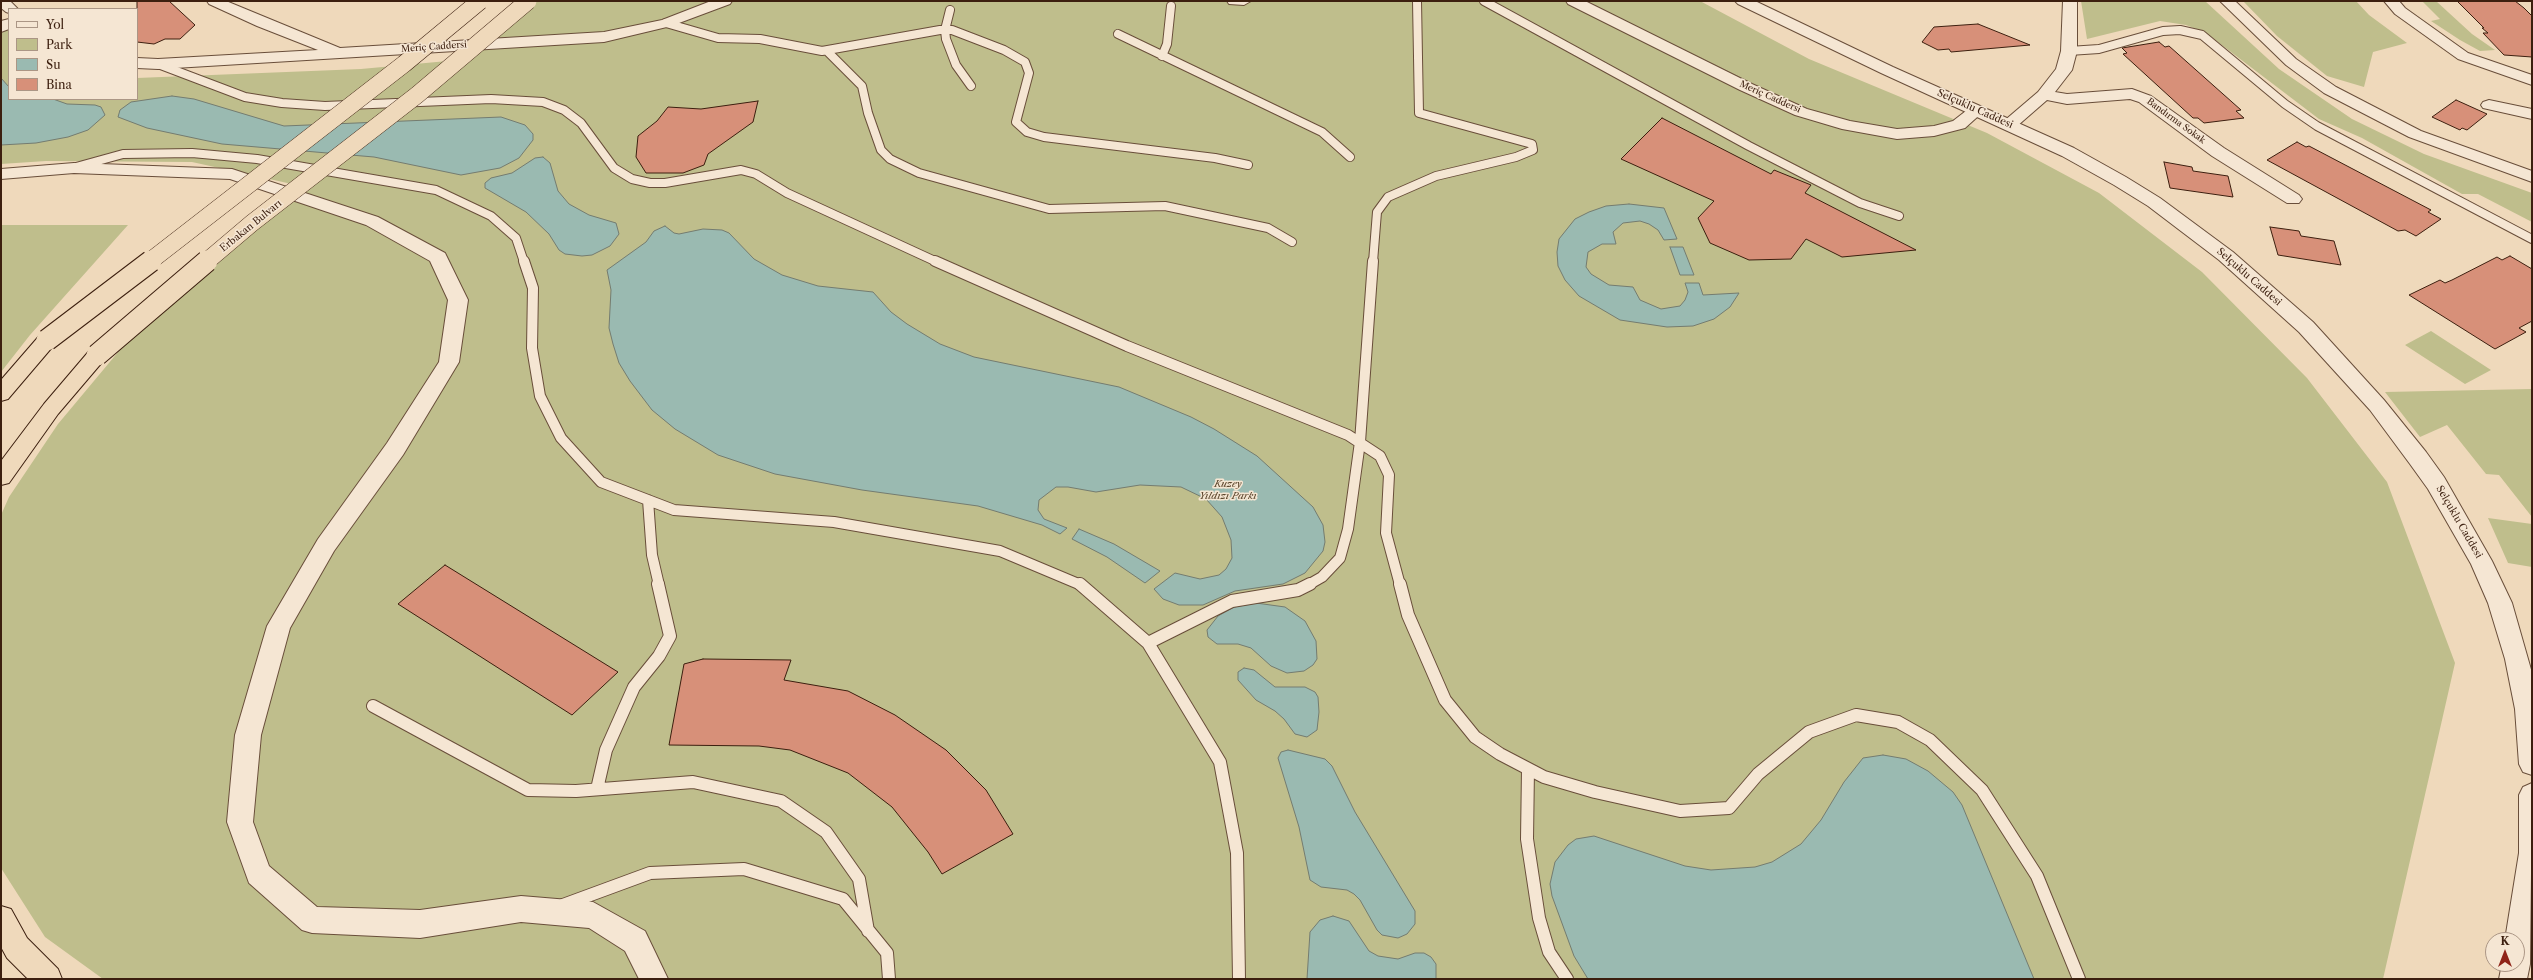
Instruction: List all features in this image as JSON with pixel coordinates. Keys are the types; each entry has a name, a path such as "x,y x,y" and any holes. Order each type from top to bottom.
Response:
{"highway":[{"path":"1,394 47,340 256,181 404,64 480,1"},
{"name":"Erbakan Bulvarı","path":"1,477 51,409 97,355 252,223 417,95 528,1"},
{"path":"1,919 17,948 48,979"}],"street":[{"path":"1,1 10,8"},
{"path":"214,1 262,23 341,53"},
{"name":"Meriç Caddersi","path":"138,63 158,64 604,37 666,23 725,1"},
{"path":"1234,1 1244,1"},
{"name":"Meriç Caddersi","path":"1573,1 1746,87 1801,112 1848,126 1897,134 1934,131 1959,125 1977,110"},
{"name":"Selçuklu Caddesi","path":"1743,1 2010,124 2068,152 2120,181 2189,227 2226,256 2306,328 2377,404 2436,483 2481,561 2500,603 2517,659 2526,709 2532,764"},
{"path":"2010,124 2044,95 2064,70 2069,51 2070,1"},
{"path":"2227,1 2292,62 2330,90 2415,134 2532,177"},
{"path":"2391,1 2400,11 2463,56 2532,80"},
{"name":"Bandırma Sokak","path":"2044,95 2067,99 2132,94 2145,99 2218,152 2293,199"},
{"path":"2489,105 2532,114"},
{"path":"1,174 74,168 232,174 372,221 438,257 458,300 449,362 396,449 326,545 279,626 248,735 240,822 259,874 312,920 420,924 520,909 593,914 635,941 654,979"},
{"path":"2520,932 2532,853 2532,795"}],"lane":[{"path":"1148,643 1232,601 1298,590 1322,577 1340,558 1348,529 1360,442 1377,212 1388,197 1436,176 1516,157 1533,150 1532,144 1419,113 1417,1"},
{"path":"1484,1 1749,146 1860,203 1899,216"},
{"path":"1162,56 1167,44 1171,6"},
{"path":"950,10 945,30 946,39 956,65 972,86"},
{"path":"666,23 695,33 718,38 760,39 827,51 945,30 964,33 1004,50 1025,62 1029,73 1016,122 1019,127 1026,132 1044,137 1215,158 1248,164"},
{"path":"2069,51 2099,49 2163,31 2180,30 2202,35 2285,104 2317,126 2532,239"},
{"path":"1118,34 1322,132 1350,157"},
{"path":"827,51 862,86 868,113 881,150 890,159 919,173 1049,209 1165,206 1268,228 1292,242"},
{"path":"158,64 245,97 282,103 325,106 491,99 543,102 564,110 581,123 614,168 632,179 650,183 741,170 756,174 787,193 911,251 1127,346 1348,435 1380,456 1389,475 1386,533 1408,615 1444,700 1475,737 1544,777 1595,792 1680,811 1729,808 1758,774 1809,732 1856,715 1898,722 1930,740 1982,790 2038,876 2079,979"},
{"path":"74,168 123,154 192,153 257,159 353,174 436,190 491,216 516,238 533,288 532,348 540,396 561,438 601,482 674,510 834,522 1000,551 1079,584 1148,643 1220,762 1237,853 1240,979"},
{"path":"597,789 606,750 634,686 659,656 670,636 652,555 648,500"},
{"path":"373,706 528,790 597,789 693,782 781,801 826,832 859,878 868,931"},
{"path":"1528,769 1527,839 1539,918 1549,952 1568,979"},
{"path":"548,911 650,873 744,870 843,899 887,954 889,979"}],"green space":[{"name":"Kuzey Yıldızı Parkı","path":"534,1 1700,1 1809,59 1987,133 2099,193 2202,272 2307,378 2387,482 2455,663 2383,979 103,979 45,937 1,868 1,515 9,497 58,424 129,339 240,241 310,188 192,162 46,161 1,164 1,23 8,28 8,100 138,100 138,78 361,69 469,59"},
{"path":"2081,1 2205,1 2279,69 2352,119 2424,154 2532,193 2532,222 2478,194 2462,194 2362,138 2319,119 2206,33 2186,25 2160,21 2087,39"},
{"path":"2243,1 2356,1 2369,15 2407,43 2373,52 2364,87 2327,76 2277,36"},
{"path":"2422,1 2436,1 2472,34 2495,50 2480,51 2431,21 2440,19"},
{"path":"1,225 128,225 30,335 1,372"},
{"path":"2431,331 2491,370 2465,384 2405,345"},
{"path":"2532,389 2532,517 2499,475 2486,474 2447,425 2420,437 2385,392"},
{"path":"2488,518 2532,524 2532,567 2508,563"}],"water":[{"path":"1,78 8,86 8,100 56,100 67,104 95,105 101,107 105,115 88,130 68,137 36,143 1,145"},
{"path":"172,96 194,99 284,126 501,117 525,125 533,134 533,140 519,158 500,168 461,175 374,157 222,144 147,128 118,117 120,110 131,102"},
{"path":"543,157 550,163 558,191 569,204 589,215 616,223 619,234 610,246 592,255 582,256 565,254 559,250 549,234 526,212 485,188 485,183 491,178 512,173 535,158"},
{"path":"1629,204 1664,208 1677,239 1664,240 1658,230 1649,224 1640,221 1623,223 1613,232 1616,244 1602,244 1588,252 1586,267 1591,274 1609,285 1633,287 1640,300 1661,309 1680,306 1685,300 1688,292 1685,283 1699,283 1703,295 1739,293 1730,307 1714,319 1693,326 1667,327 1620,320 1579,296 1565,280 1558,266 1557,252 1559,239 1575,219 1589,212 1606,206"},
{"path":"665,226 674,233 679,234 703,229 722,230 729,233 754,259 782,275 818,286 873,292 891,312 907,324 940,344 974,357 1119,387 1191,417 1214,429 1257,456 1313,507 1323,525 1325,542 1323,551 1305,573 1283,584 1235,591 1203,605 1179,605 1163,599 1154,589 1175,573 1200,579 1219,575 1226,569 1232,558 1231,540 1222,517 1206,499 1181,487 1140,485 1096,492 1068,487 1056,487 1039,500 1038,510 1044,519 1067,528 1060,534 1042,525 978,506 862,490 775,474 718,455 675,429 652,410 630,381 619,363 609,328 611,290 607,270 646,242 654,231"},
{"path":"1670,247 1683,247 1694,275 1680,275"},
{"path":"1079,529 1114,544 1160,571 1145,583 1107,557 1072,539"},
{"path":"1256,603 1285,607 1305,621 1316,641 1317,659 1313,665 1304,671 1287,673 1271,666 1251,648 1238,644 1217,644 1208,637 1207,630 1218,616 1234,607"},
{"path":"1244,668 1254,670 1275,687 1305,687 1315,692 1318,697 1319,712 1317,730 1307,737 1295,734 1284,719 1275,711 1256,700 1238,680 1238,672"},
{"path":"1288,750 1325,759 1332,766 1355,812 1415,911 1415,924 1407,934 1398,938 1382,935 1377,930 1360,900 1354,894 1347,890 1321,887 1310,880 1299,827 1278,758 1281,752"},
{"path":"1883,755 1906,759 1928,771 1953,792 1962,805 2034,979 1588,979 1574,956 1552,896 1550,884 1555,862 1568,845 1576,839 1594,836 1685,866 1711,870 1755,867 1772,862 1801,844 1821,820 1844,782 1863,758"},
{"path":"1333,916 1349,921 1369,951 1378,956 1398,959 1415,953 1424,953 1431,957 1436,964 1436,979 1307,979 1310,932 1320,920"}],"building":[{"path":"137,1 169,1 195,25 180,39 165,39 154,44 138,42"},
{"path":"2457,1 2515,1 2532,16 2532,57 2504,55 2483,33 2488,33 2482,28 2484,28"},
{"path":"1978,24 2030,45 1951,52 1949,49 1938,50 1922,42 1934,27"},
{"path":"2159,42 2165,47 2169,46 2241,110 2236,111 2244,118 2204,123 2198,118 2193,118 2123,54 2127,53 2122,48"},
{"path":"2456,100 2487,114 2467,130 2462,128 2460,130 2432,117"},
{"path":"758,101 753,122 708,154 704,165 683,173 646,173 636,157 638,136 657,121 668,107 701,109"},
{"path":"1662,118 1771,174 1774,170 1811,185 1805,193 1916,250 1842,257 1806,239 1791,259 1749,260 1710,243 1698,218 1714,201 1621,159"},
{"path":"2297,142 2306,147 2309,146 2431,210 2428,212 2441,219 2416,236 2405,230 2398,231 2267,160"},
{"path":"2164,162 2192,167 2193,171 2228,176 2233,197 2170,188"},
{"path":"2270,227 2299,231 2301,236 2334,241 2341,265 2278,255"},
{"path":"2510,256 2532,269 2532,321 2519,328 2526,332 2495,349 2409,295 2440,280 2445,283 2452,280 2497,257 2502,260"},
{"path":"445,565 618,672 572,715 398,604"},
{"path":"703,659 791,660 784,680 848,691 895,715 946,750 986,790 1013,834 942,874 928,852 892,807 848,773 790,750 759,746 669,745 684,664"}]}
